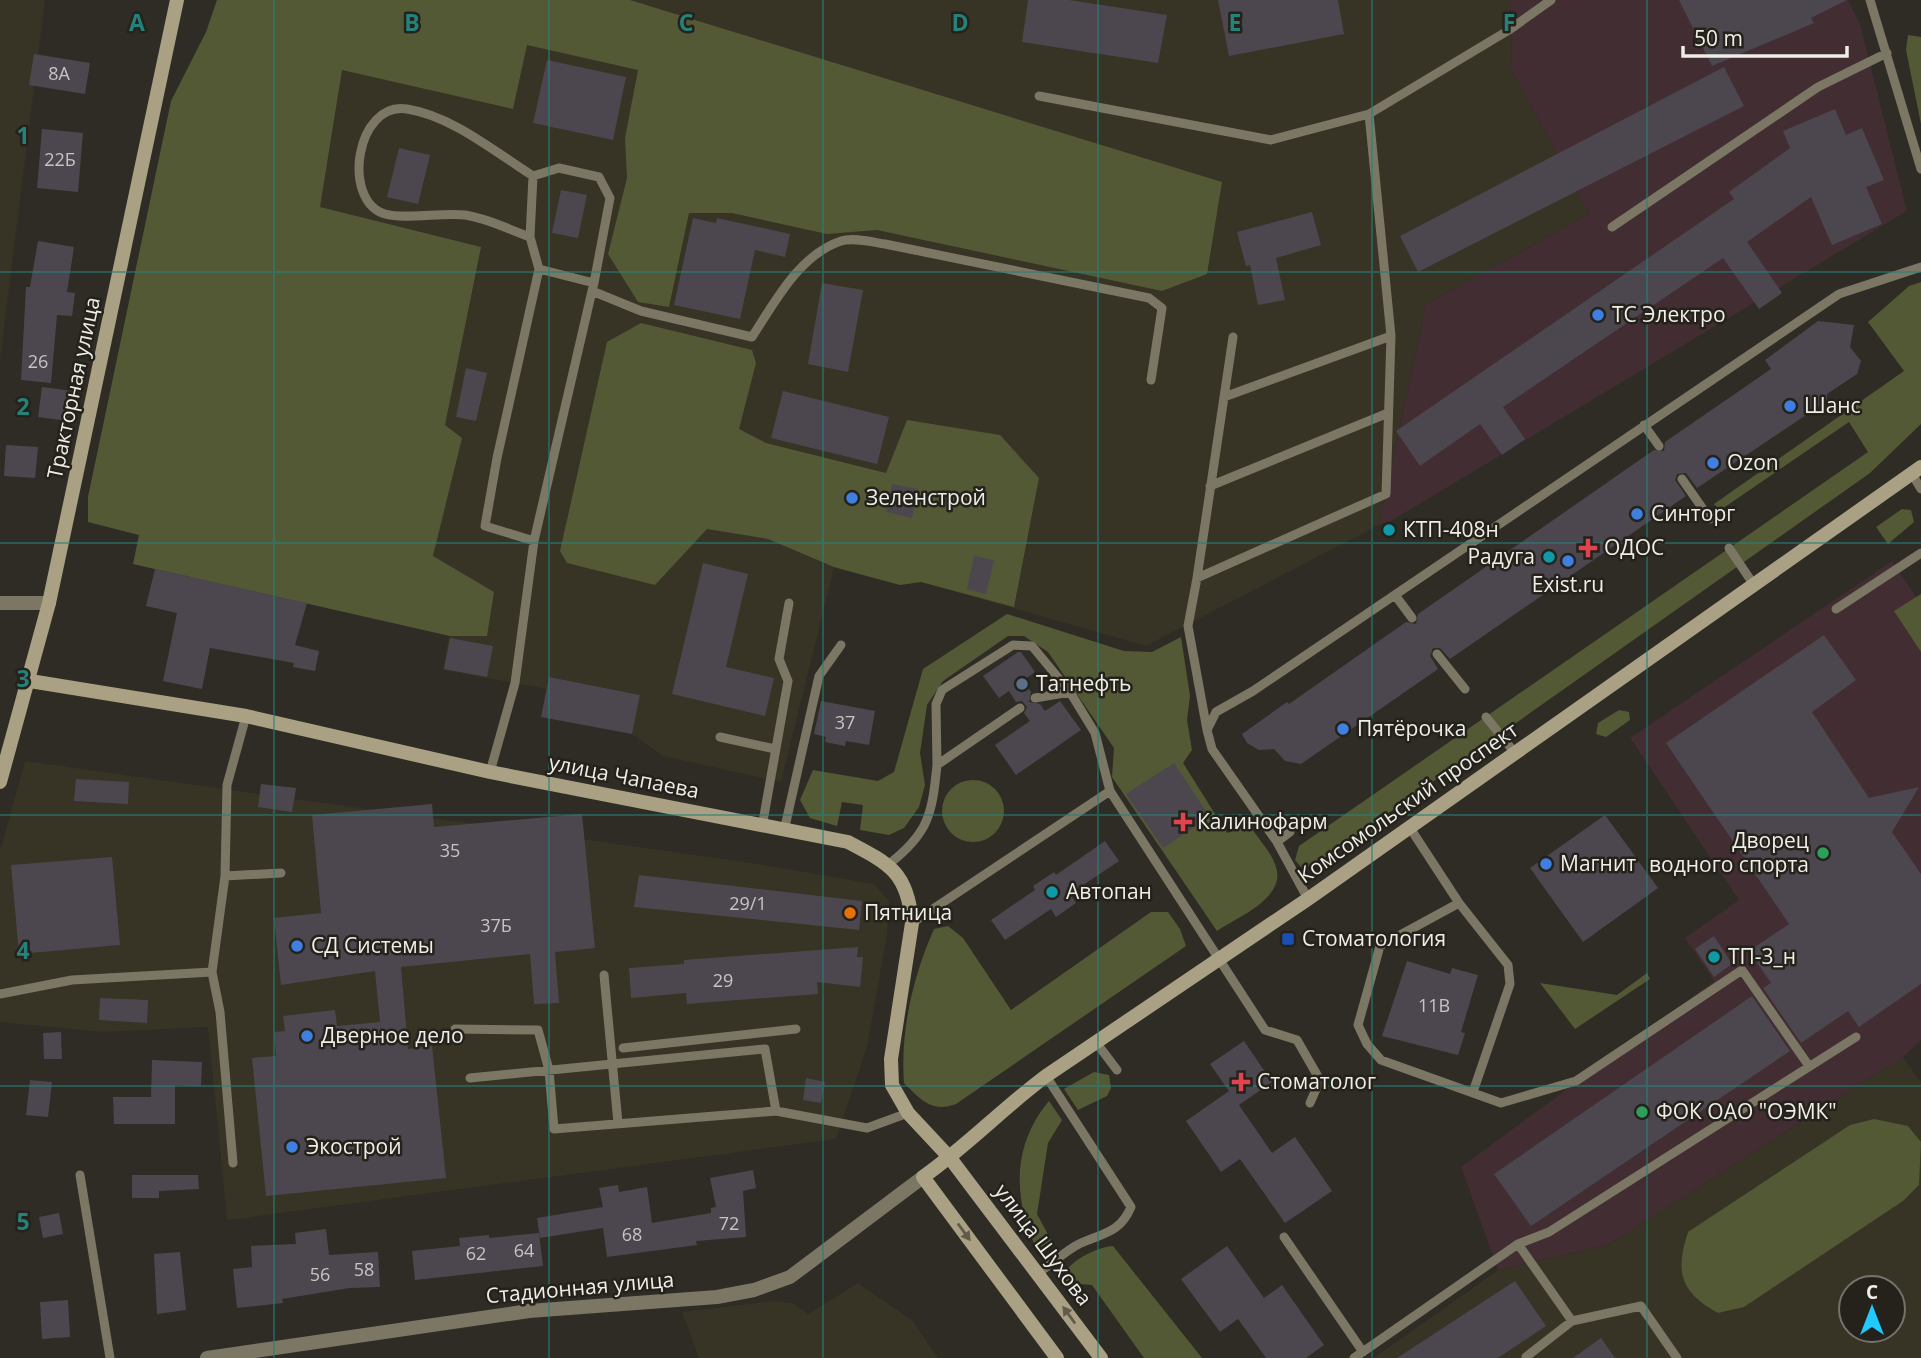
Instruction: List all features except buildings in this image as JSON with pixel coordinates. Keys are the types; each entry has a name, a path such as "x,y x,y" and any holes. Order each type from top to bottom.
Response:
{"main road":[{"name":"Тракторная улица","path":"0,782 6,741 30,681 50,603 177,0"},
{"name":"Комсомольский проспект","path":"923,1177 950,1158 1014,1099 1095,1041 1308,899 1916,471"},
{"name":"улица Чапаева","path":"30,681 246,716 490,772 848,842 889,864 902,880 910,900 912,923 891,1059 892,1085 908,1113 950,1158"},
{"name":"улица Шухова","path":"950,1158 1101,1358"},
{"path":"923,1177 1057,1358"}],"street":[{"path":"0,603 50,603"},
{"name":"Стадионная улица","path":"207,1358 529,1311 717,1297 754,1290 790,1277 923,1177"}],"lane":[{"path":"1039,96 1270,140 1369,114 1509,30 1551,0"},
{"path":"1870,0 1921,169"},
{"path":"1612,227 1818,87 1887,53"},
{"path":"490,772 516,683 534,541 593,287 610,198 599,177 559,168 533,176 436,117 404,108 380,116 362,137 358,173 366,201 385,214 466,215 530,237"},
{"path":"1197,578 1386,494 1391,336 1369,114"},
{"path":"533,176 530,237 538,269 485,526 534,541"},
{"path":"538,269 593,287 641,311 752,337 788,283 816,253 843,240 885,244 1149,298 1162,308 1151,380"},
{"path":"1207,730 1216,712 1395,595 1839,294 1921,267"},
{"path":"1224,397 1391,336"},
{"path":"1233,337 1188,626 1212,749 1277,842 1308,899"},
{"path":"1210,486 1388,413"},
{"path":"1644,425 1659,446"},
{"path":"1916,471 1921,489"},
{"path":"1682,480 1710,519"},
{"path":"1729,548 1754,585"},
{"path":"1836,609 1921,553"},
{"path":"1395,595 1412,618"},
{"path":"762,827 788,681 779,659 789,603"},
{"path":"784,831 819,676 841,645"},
{"path":"889,864 913,846 927,821 937,765 936,704 942,690 1013,645 1032,646 1070,692 1095,733 1110,792 1265,1030 1297,1040 1320,1080 1310,1103"},
{"path":"1437,654 1465,689"},
{"path":"1035,698 1070,692"},
{"path":"937,765 1020,708"},
{"path":"233,1163 220,1012 212,972 225,876 227,785 246,716"},
{"path":"1486,717 1515,753"},
{"path":"720,737 775,749"},
{"path":"912,923 1110,792"},
{"path":"1410,828 1459,903 1508,965 1510,984 1474,1092"},
{"path":"1277,842 1290,832"},
{"path":"225,876 281,873"},
{"path":"1459,903 1380,946 1358,1025 1367,1044 1381,1060 1501,1103 1576,1081 1742,970 1810,1066"},
{"path":"0,994 72,980 212,972"},
{"path":"604,975 618,1123"},
{"path":"455,1029 538,1030 549,1070 554,1129 776,1111 867,1128 908,1113"},
{"path":"623,1048 796,1029"},
{"path":"761,1033 776,1111"},
{"path":"1354,1358 1518,1244 1549,1232 1856,1037"},
{"path":"1095,1041 1117,1070"},
{"path":"470,1078 765,1049"},
{"path":"1038,1273 1077,1245 1116,1230 1125,1222 1131,1207 1046,1076"},
{"path":"80,1175 110,1358"},
{"path":"1284,1237 1363,1352"},
{"path":"1518,1244 1572,1321"},
{"path":"1526,1357 1572,1321 1641,1306 1677,1358"}],"shaded area":[{"path":"0,0 45,0 0,360"},
{"path":"256,0 1510,0 1512,71 1589,214 1426,304 1379,525 1146,646 921,582 900,585 834,568 781,782 663,756 632,734 640,695 549,677 547,689 443,670 449,636 141,566"},
{"path":"1510,0 1848,0 1860,24 1907,211 1391,521 1379,525 1426,304 1589,214 1512,71"},
{"path":"1892,561 1921,604 1921,1040 1903,1057 1608,1245 1498,1270 1461,1167 1714,981 1685,938 1739,900 1630,738"},
{"path":"25,761 752,863 874,884 889,901 887,934 867,1047 836,1139 227,1220 208,1027 103,1032 0,1022 0,851"},
{"path":"1903,1057 1921,1082 1921,1358 1374,1358 1498,1270 1608,1245"},
{"path":"858,1283 913,1321 938,1358 699,1358 682,1312 774,1301 793,1303 808,1314"}],"green space":[{"path":"217,0 630,0 1222,182 1207,274 1162,291 877,230 827,234 732,213 689,213 669,307 638,302 608,254 627,178 625,138 638,70 527,45 513,109 342,70 320,207 481,247 445,425 462,438 433,556 494,592 487,636 450,636 133,564 139,535 88,522 88,497 171,101 206,32"},
{"path":"1908,35 1921,37 1921,124 1906,50"},
{"path":"1921,282 1921,424 1870,473 1312,867 1301,867 1295,860 1299,846 1868,452 1849,422 1719,511 1714,504 1904,371 1868,322 1909,286"},
{"path":"641,323 752,350 756,363 739,429 766,443 886,473 907,420 1000,435 1039,478 1014,607 921,582 900,585 834,567 768,539 707,529 655,585 567,563 560,551 607,342"},
{"path":"1902,509 1911,510 1914,522 1888,544 1876,527"},
{"path":"1921,594 1921,652 1894,611"},
{"path":"1007,614 1124,651 1152,652 1181,637 1190,696 1187,720 1192,750 1183,763 1227,833 1249,825 1271,856 1277,878 1267,897 1248,913 1217,931 1112,777 1114,748 1048,652 1024,636 1008,636 943,681 927,705 920,753 925,785 919,807 904,828 889,835 860,830 863,805 842,802 837,826 810,818 800,800 813,770 878,781 894,772 923,669"},
{"path":"1619,710 1629,712 1630,720 1606,737 1596,734 1598,723"},
{"path":"967,780 979,780 995,789 1002,799 1002,823 995,833 979,842 967,842 956,837 947,828 942,817 942,805 947,794 956,785"},
{"path":"1151,912 1168,912 1180,929 1186,946 956,1104 933,1106 904,1083 906,1024 914,985 934,929 948,926 963,938 1011,1010"},
{"path":"1647,973 1650,979 1575,1029 1540,983 1617,995"},
{"path":"1094,1072 1109,1075 1111,1088 1107,1096 1078,1110 1064,1089"},
{"path":"1049,1101 1062,1120 1048,1143 1037,1214 1052,1242 1038,1252 1024,1213 1020,1174 1028,1136"},
{"path":"1874,1119 1908,1126 1921,1142 1919,1185 1903,1201 1744,1307 1718,1313 1695,1297 1688,1289 1682,1270 1688,1232 1850,1125"},
{"path":"1113,1246 1202,1358 1144,1358 1092,1285 1067,1283 1063,1277 1077,1260 1091,1252"}],"place":[{"name":"ТС Электро","path":"1598,315"},
{"name":"Шанс","path":"1790,406"},
{"name":"Ozon","path":"1713,463"},
{"name":"Зеленстрой","path":"852,498"},
{"name":"Синторг","path":"1637,514"},
{"name":"КТП-408н","path":"1389,530"},
{"name":"ОДОС","path":"1588,548"},
{"name":"Радуга","path":"1549,557"},
{"name":"Exist.ru","path":"1568,561"},
{"name":"Татнефть","path":"1022,684"},
{"name":"Пятёрочка","path":"1343,729"},
{"name":"Калинофарм","path":"1183,822"},
{"name":"Дворец водного спорта","path":"1823,853"},
{"name":"Магнит","path":"1546,864"},
{"name":"Автопан","path":"1052,892"},
{"name":"Пятница","path":"850,913"},
{"name":"Стоматология","path":"1288,939"},
{"name":"СД Системы","path":"297,946"},
{"name":"ТП-3_н","path":"1714,957"},
{"name":"Дверное дело","path":"307,1036"},
{"name":"Стоматолог","path":"1241,1082"},
{"name":"ФОК ОАО \"ОЭМК\"","path":"1642,1112"},
{"name":"Экострой","path":"292,1147"}]}
